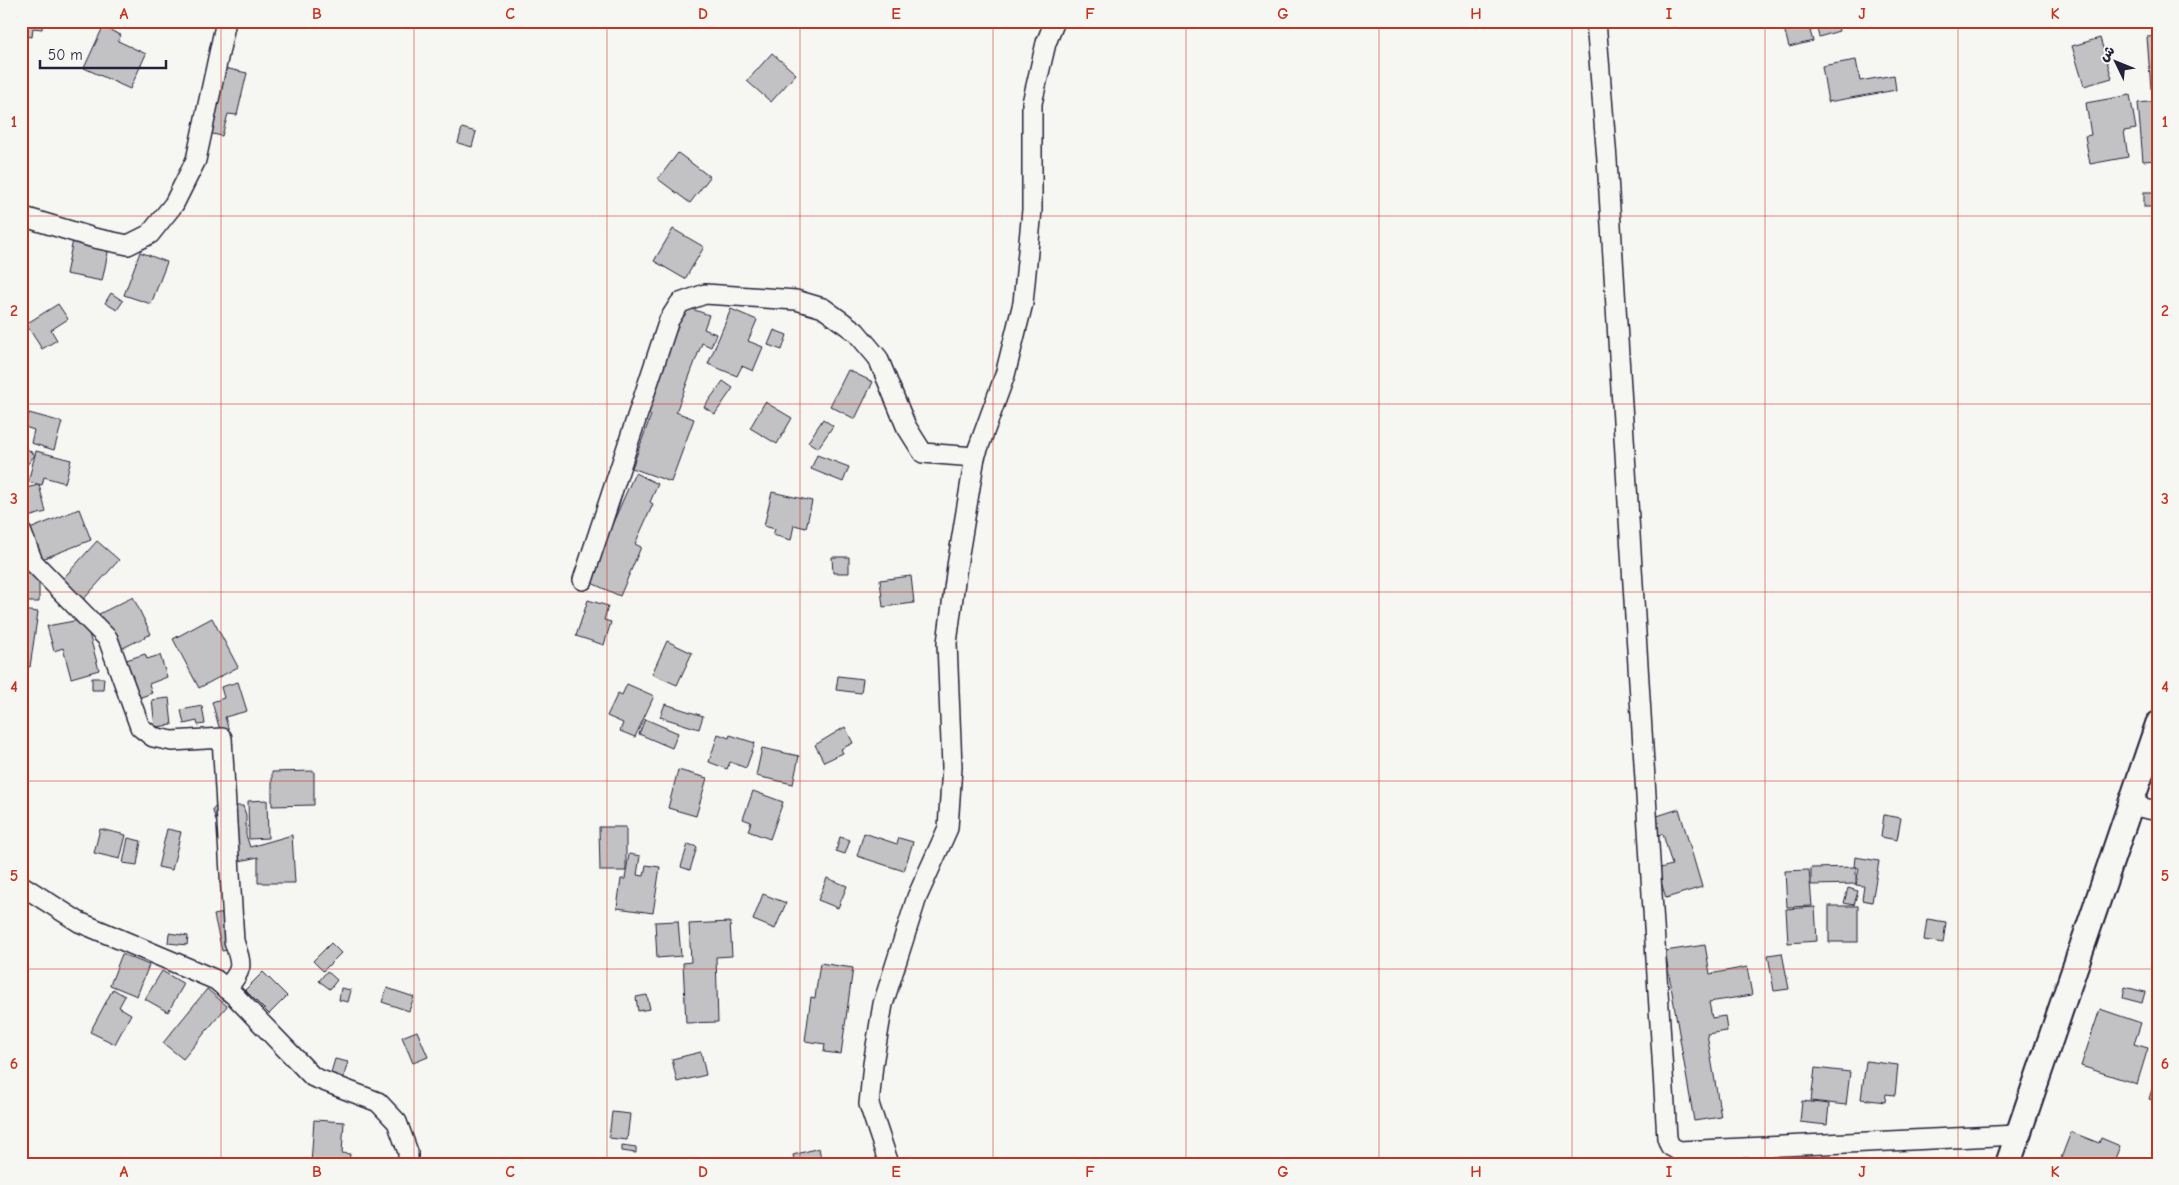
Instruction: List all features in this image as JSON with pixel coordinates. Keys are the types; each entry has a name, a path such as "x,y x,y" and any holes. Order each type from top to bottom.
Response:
{"main road":[{"path":"2008,1164 2158,724"}],"street":[{"path":"21,216 94,238 128,244 150,234 174,204 196,160 226,21"},
{"path":"889,1164 869,1104 873,1064 886,995 917,897 948,828 952,767 947,644 956,566 975,457 1005,375 1023,303 1032,210 1032,104 1046,43 1055,21"},
{"path":"1596,21 1607,160 1666,1129 1670,1146 1679,1150 2017,1135"},
{"path":"582,580 670,320 680,303 705,294 796,300 823,308 856,332 878,358 906,426 923,452 975,457"},
{"path":"21,531 33,562 108,639 140,727 153,737 172,741 222,738 234,941 242,965 240,973 226,989"},
{"path":"2129,805 2158,811"},
{"path":"21,884 78,922 216,980 314,1077 378,1102 398,1122 408,1152 408,1164"}],"building":[{"path":"28,21 43,21 42,29 33,28 32,37 27,36"},
{"path":"1782,21 1837,21 1839,31 1819,37 1817,29 1810,31 1813,41 1789,47"},
{"path":"103,27 121,35 118,41 146,54 130,89 84,68"},
{"path":"2158,36 2158,88 2151,89 2147,37"},
{"path":"2100,38 2112,78 2084,86 2072,46"},
{"path":"772,53 796,74 771,102 747,81"},
{"path":"1856,60 1860,81 1894,75 1896,90 1828,102 1822,66"},
{"path":"215,66 247,73 237,115 228,114 222,136 199,131"},
{"path":"2130,95 2136,129 2124,131 2128,157 2090,164 2085,136 2091,135 2086,103"},
{"path":"2158,101 2158,160 2143,161 2138,103"},
{"path":"462,128 476,132 472,147 458,143"},
{"path":"678,153 710,177 690,203 658,179"},
{"path":"2144,192 2158,192 2158,207 2144,207"},
{"path":"673,229 704,247 685,279 654,261"},
{"path":"74,235 110,243 102,281 66,274"},
{"path":"140,252 167,262 151,304 124,295"},
{"path":"111,293 123,301 117,310 105,303"},
{"path":"58,304 68,319 51,330 57,340 42,349 26,324"},
{"path":"683,306 709,315 704,329 716,334 711,347 702,343 676,412 694,419 671,482 632,468 651,415 644,413"},
{"path":"731,309 757,320 748,341 763,347 753,371 742,366 737,376 708,364"},
{"path":"774,330 787,335 782,350 768,345"},
{"path":"848,370 873,382 855,419 830,406"},
{"path":"723,381 733,388 715,414 704,407"},
{"path":"765,402 792,418 777,444 750,428"},
{"path":"29,413 62,422 54,450 31,443 34,430 25,427"},
{"path":"823,419 833,426 818,448 808,442"},
{"path":"21,444 35,455 21,472"},
{"path":"36,451 71,460 65,483 44,477 42,485 28,482"},
{"path":"817,455 849,467 843,482 811,469"},
{"path":"635,473 658,484 650,502 653,504 635,544 641,547 620,596 587,581"},
{"path":"39,485 46,512 28,517 21,489"},
{"path":"772,492 812,501 806,528 794,525 791,540 773,535 775,529 764,526"},
{"path":"79,509 91,540 37,561 25,531"},
{"path":"97,541 119,560 82,601 60,582"},
{"path":"832,557 849,557 849,573 833,573"},
{"path":"21,559 25,559 25,569 39,569 39,602 21,602"},
{"path":"911,576 914,603 883,607 880,580"},
{"path":"133,597 151,634 117,651 99,614"},
{"path":"588,600 608,606 604,620 611,622 604,645 576,636"},
{"path":"21,610 38,612 30,667 21,666"},
{"path":"212,618 238,667 199,688 173,639"},
{"path":"85,619 99,670 71,678 63,648 54,651 47,626"},
{"path":"667,641 692,653 677,685 652,674"},
{"path":"145,654 147,659 160,655 167,677 149,684 152,693 136,699 123,661"},
{"path":"838,676 863,679 861,693 836,690"},
{"path":"92,678 104,678 103,690 92,690"},
{"path":"238,682 247,711 225,717 233,745 225,748 212,702 224,698 221,687"},
{"path":"627,684 654,696 635,737 620,731 623,723 607,716 618,693 622,695"},
{"path":"169,698 172,725 155,727 152,700"},
{"path":"665,704 703,716 699,729 660,717"},
{"path":"202,706 205,724 198,725 197,721 184,724 181,710"},
{"path":"645,719 678,733 672,748 639,734"},
{"path":"845,727 853,743 841,749 843,753 824,762 815,745"},
{"path":"718,734 729,738 730,735 755,743 746,768 730,762 727,769 709,762"},
{"path":"762,748 799,756 793,784 756,776"},
{"path":"678,770 707,778 696,816 668,808"},
{"path":"314,771 314,805 272,806 272,772"},
{"path":"753,791 783,802 770,839 748,831 751,822 743,819"},
{"path":"267,800 268,838 249,839 248,801"},
{"path":"219,806 243,806 246,815 246,835 250,847 292,835 295,883 258,883 258,857 235,862 224,846 213,811 213,808"},
{"path":"1679,809 1702,887 1666,898 1657,869 1672,865 1663,834 1659,835 1654,817"},
{"path":"1884,815 1901,818 1897,840 1881,837"},
{"path":"599,827 626,827 626,871 600,871"},
{"path":"100,829 126,835 120,859 94,853"},
{"path":"167,829 181,832 172,870 158,867"},
{"path":"864,833 897,844 899,838 913,842 904,871 857,856"},
{"path":"840,837 850,840 845,854 836,851"},
{"path":"128,838 141,841 137,865 123,863"},
{"path":"688,844 697,847 690,870 681,867"},
{"path":"629,854 640,856 637,875 644,876 646,865 660,867 653,913 617,908 621,879 625,879"},
{"path":"1855,857 1879,861 1872,902 1862,900 1864,886 1856,885 1859,868 1854,867"},
{"path":"1856,867 1856,884 1811,885 1811,868"},
{"path":"1809,870 1812,906 1787,907 1785,871"},
{"path":"827,878 847,886 838,908 818,900"},
{"path":"1848,888 1858,891 1854,905 1844,903"},
{"path":"763,894 786,903 775,929 753,920"},
{"path":"1829,906 1858,906 1858,942 1829,942"},
{"path":"1815,907 1817,941 1788,943 1786,909"},
{"path":"229,912 228,950 222,951 214,915"},
{"path":"1927,919 1946,922 1943,943 1924,940"},
{"path":"678,921 681,956 657,958 655,922"},
{"path":"730,922 732,956 716,957 718,1022 686,1023 683,963 691,962 689,924"},
{"path":"169,933 188,936 187,945 168,943"},
{"path":"331,943 341,953 323,971 313,961"},
{"path":"1705,945 1710,974 1747,967 1752,995 1709,1002 1712,1018 1725,1016 1727,1031 1707,1034 1721,1117 1694,1121 1665,951"},
{"path":"1782,953 1789,989 1774,991 1768,955"},
{"path":"122,954 149,965 137,996 110,985"},
{"path":"820,963 853,968 841,1054 824,1052 825,1044 805,1041 811,997 815,998"},
{"path":"162,971 184,984 168,1012 145,999"},
{"path":"327,971 337,980 330,989 319,981"},
{"path":"263,972 287,996 269,1014 245,990"},
{"path":"2125,987 2145,992 2142,1003 2123,998"},
{"path":"341,988 351,990 348,1002 339,1000"},
{"path":"387,988 414,997 409,1011 382,1002"},
{"path":"113,989 125,996 119,1007 131,1014 115,1044 90,1032"},
{"path":"207,989 227,1006 183,1059 163,1043"},
{"path":"647,995 650,1009 638,1011 636,997"},
{"path":"2100,1009 2141,1023 2134,1044 2148,1048 2137,1084 2081,1066"},
{"path":"417,1031 428,1057 413,1063 402,1037"},
{"path":"701,1052 706,1075 677,1082 672,1059"},
{"path":"335,1059 348,1062 343,1079 330,1076"},
{"path":"1866,1061 1898,1065 1895,1095 1886,1094 1885,1102 1861,1099"},
{"path":"1815,1068 1850,1072 1846,1105 1811,1101"},
{"path":"2158,1069 2158,1102 2149,1099"},
{"path":"1802,1101 1829,1104 1827,1125 1800,1122"},
{"path":"612,1112 630,1114 627,1140 609,1138"},
{"path":"314,1120 344,1122 342,1153 350,1154 349,1164 311,1164"},
{"path":"2071,1132 2099,1143 2101,1138 2120,1146 2113,1164 2076,1164 2061,1158"},
{"path":"622,1145 636,1147 636,1153 622,1151"},
{"path":"819,1148 822,1164 795,1164 793,1155"}]}
